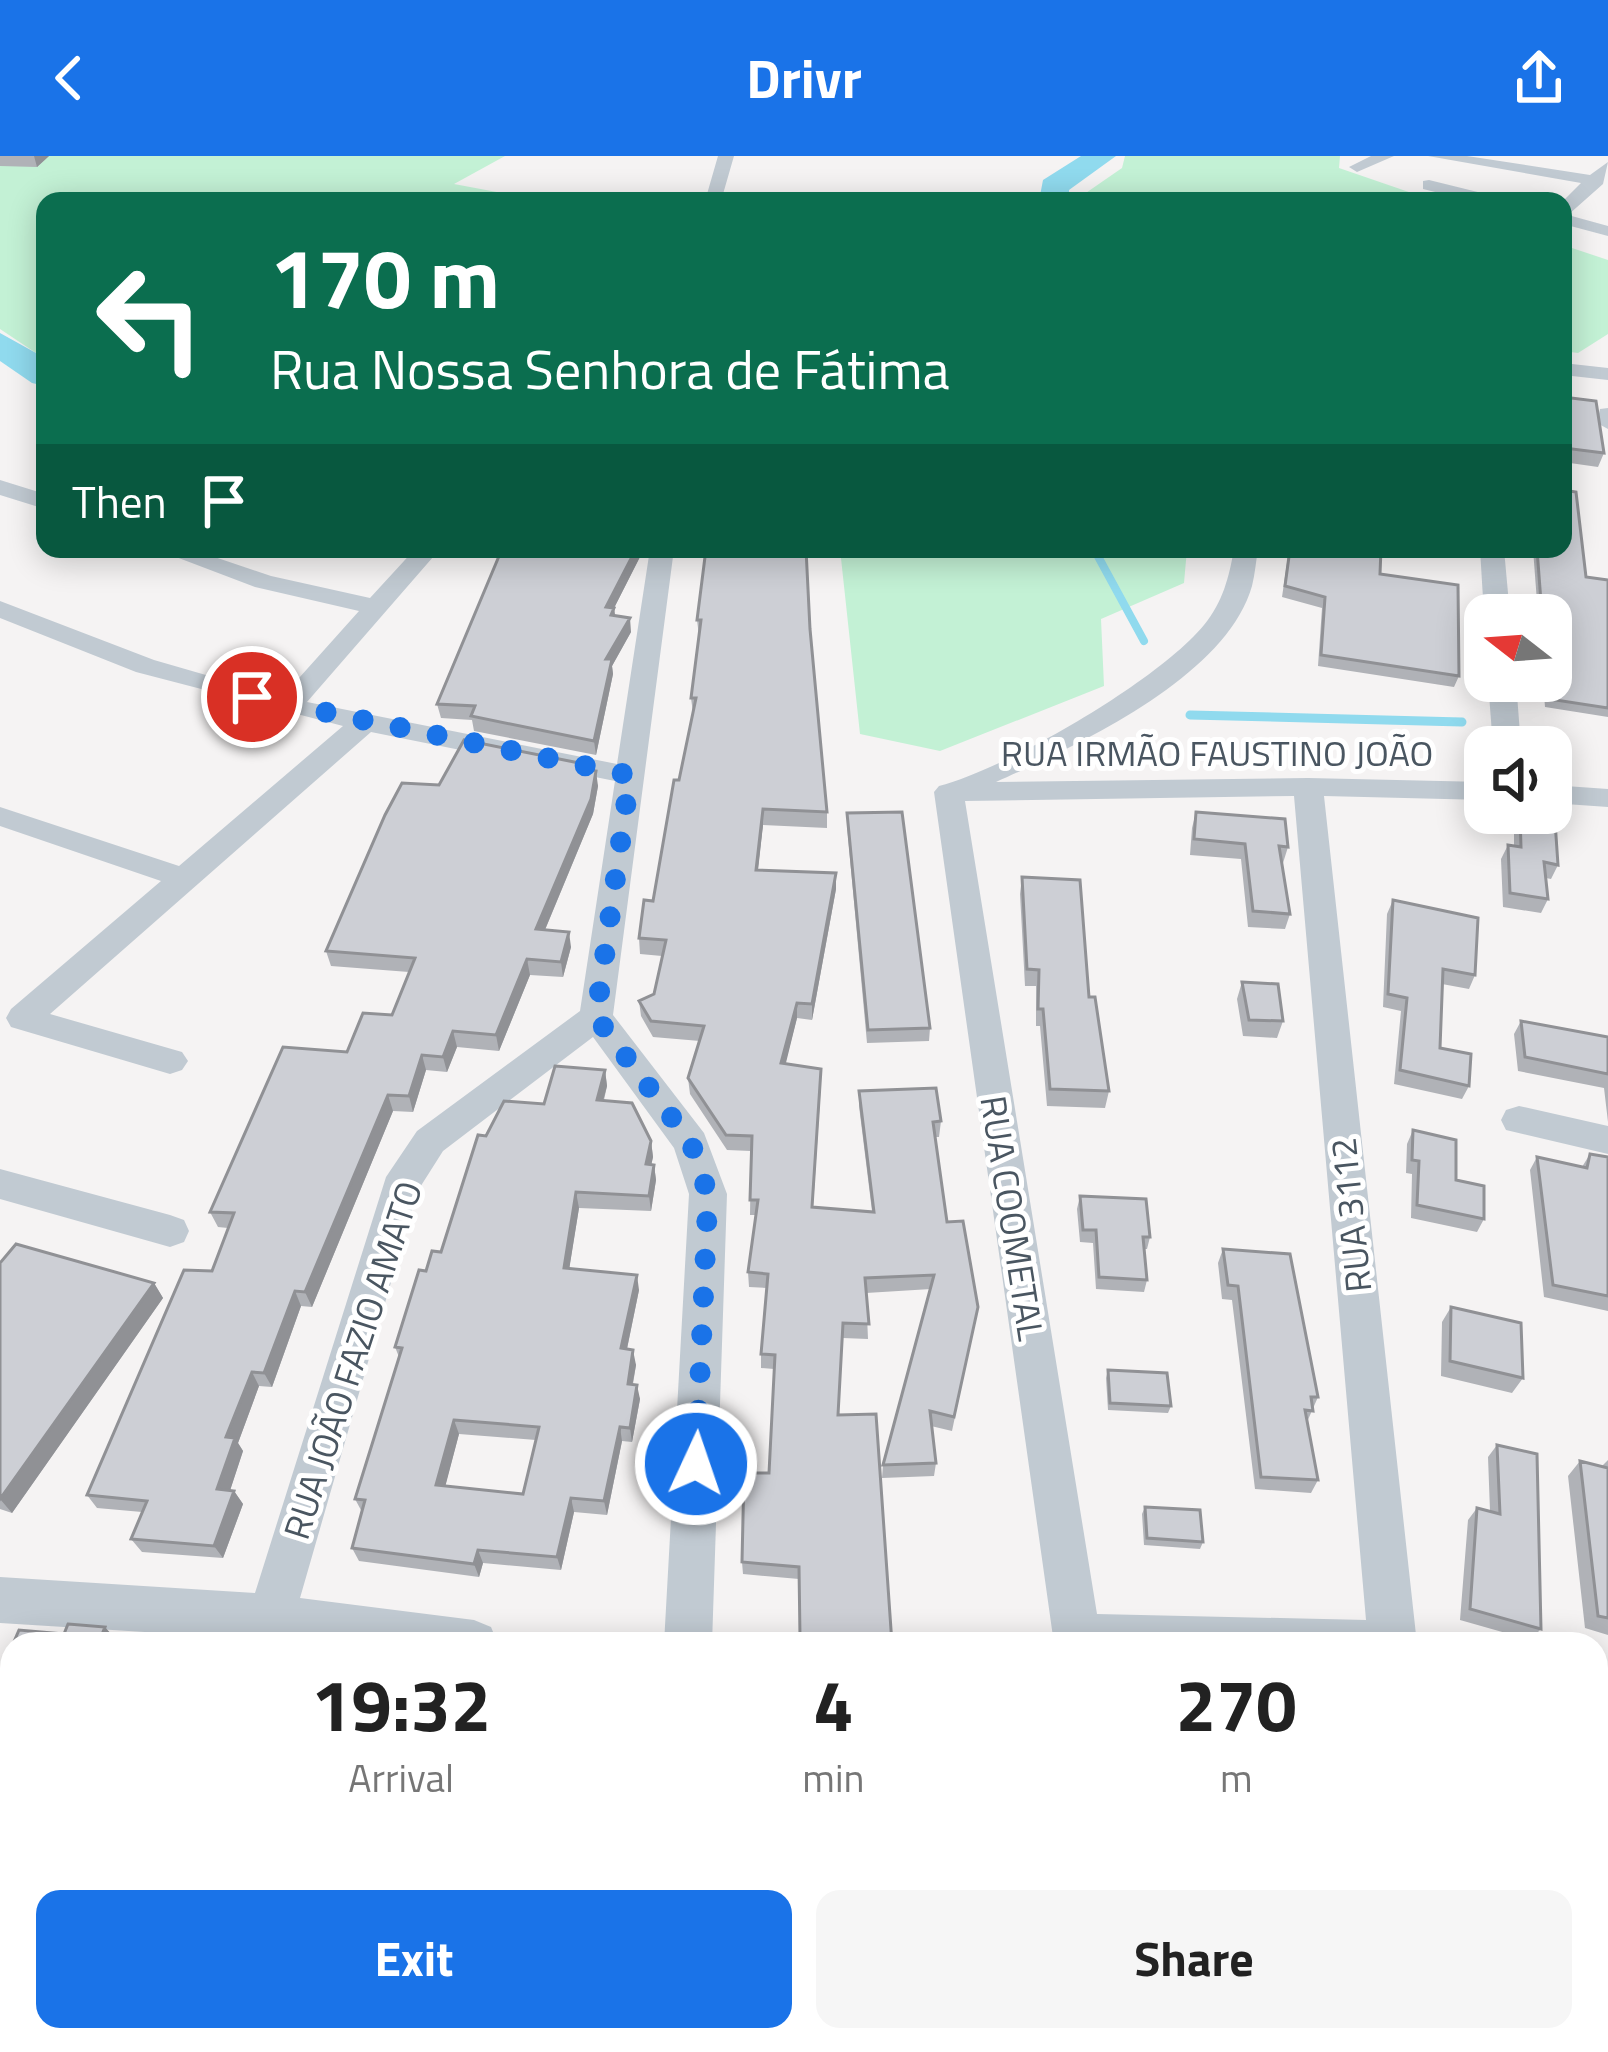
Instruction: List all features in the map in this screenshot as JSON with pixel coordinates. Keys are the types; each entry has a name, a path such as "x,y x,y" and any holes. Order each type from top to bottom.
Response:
{"street":[{"path":"716,192 727,156"},
{"path":"1357,167 1386,156"},
{"path":"1436,156 1602,173"},
{"path":"1572,205 1602,173"},
{"path":"1430,184 1449,192"},
{"path":"1572,218 1608,231"},
{"path":"1572,370 1608,374"},
{"path":"1608,414 1608,423"},
{"path":"0,487 36,499"},
{"path":"193,558 264,582 379,608"},
{"path":"288,707 421,558"},
{"path":"661,558 596,1017 691,1143 708,1194 689,1632"},
{"path":"949,792 1077,734 1147,692 1221,621 1241,593 1245,558"},
{"path":"1493,558 1495,594"},
{"path":"0,609 145,666 288,707 630,775"},
{"path":"12,1014 186,879 364,723"},
{"name":"RUA IRMÃO FAUSTINO JOÃO","path":"949,792 1308,787 1464,791"},
{"name":"RUA 3112","path":"1308,787 1391,1632"},
{"name":"RUA COOMETAL","path":"949,792 1076,1632"},
{"path":"1572,795 1608,798"},
{"path":"0,816 186,879"},
{"path":"12,1014 170,1061"},
{"name":"RUA JOÃO FAZIO AMATO","path":"267,1630 399,1188 430,1141 596,1017"},
{"path":"1519,1120 1608,1140"},
{"path":"3,1189 170,1231"},
{"path":"0,1600 98,1602 267,1630"}],"green space":[{"path":"0,156 505,156 454,184 497,192 36,192 36,353 0,329"},
{"path":"1125,156 1340,156 1339,168 1409,192 1087,192 1122,168"},
{"path":"1572,248 1608,260 1608,334 1572,352"},
{"path":"841,558 1186,558 1184,583 1101,619 1104,686 940,751 860,734"}],"building":[{"path":"1572,398 1596,401 1604,453 1572,449"},
{"path":"1572,491 1576,492 1586,577 1608,580 1608,708 1569,702 1572,594 1540,594 1538,558 1572,558"},
{"path":"498,558 631,558 606,607 614,608 611,615 630,618 606,659 612,659 594,741 471,716 475,706 437,704"},
{"path":"705,558 806,558 827,812 763,809 756,870 836,873 812,1004 797,1003 781,1063 821,1069 812,1207 874,1212 859,1091 936,1088 941,1121 933,1122 947,1222 963,1221 978,1307 954,1417 930,1411 936,1463 883,1465 934,1275 865,1278 869,1324 843,1323 838,1415 876,1414 891,1632 800,1632 799,1567 742,1562 744,1473 769,1473 775,1355 761,1354 768,1274 748,1272 758,1200 750,1200 752,1136 726,1135 688,1078 704,1026 651,1021 639,1001 654,994 666,940 639,938 644,900 653,901 674,780 679,780 696,698 691,698 701,620 697,620"},
{"path":"1289,558 1381,558 1380,574 1458,585 1459,676 1321,655 1325,597 1285,586"},
{"path":"464,740 589,765 588,770 596,771 591,799 536,929 569,932 561,962 527,959 496,1035 453,1031 443,1057 422,1055 409,1096 388,1095 305,1292 295,1291 264,1373 252,1372 226,1437 235,1438 217,1489 234,1491 214,1546 131,1539 147,1501 87,1495 184,1270 212,1271 234,1213 210,1212 283,1047 347,1052 363,1013 392,1015 415,958 326,951 402,783 439,785"},
{"path":"902,812 930,1028 868,1030 847,813"},
{"path":"1196,812 1285,819 1288,847 1279,846 1290,914 1253,911 1245,844 1194,839"},
{"path":"1521,834 1556,834 1558,865 1544,862 1548,899 1510,893 1508,845 1521,847"},
{"path":"1022,877 1080,880 1089,997 1095,997 1109,1091 1050,1089 1043,1009 1038,1009 1039,970 1027,969"},
{"path":"1393,900 1478,918 1475,975 1443,969 1440,1048 1471,1054 1469,1086 1400,1070 1407,998 1388,994"},
{"path":"1242,982 1278,984 1283,1021 1249,1020"},
{"path":"1521,1021 1608,1037 1608,1074 1525,1057"},
{"path":"555,1066 605,1070 597,1100 632,1103 651,1141 646,1164 654,1165 649,1196 576,1192 564,1268 637,1275 621,1348 633,1350 628,1384 637,1385 630,1428 620,1427 604,1501 571,1498 557,1557 478,1550 474,1564 352,1548 365,1500 355,1499 402,1348 395,1347 419,1270 426,1271 432,1251 441,1252 478,1135 486,1136 504,1101 544,1104","holes":["454,1420 539,1427 523,1494 436,1485"]},
{"path":"1413,1130 1456,1140 1456,1180 1484,1186 1484,1219 1417,1205 1419,1161 1412,1160"},
{"path":"1590,1154 1608,1157 1608,1296 1553,1285 1537,1157 1587,1168"},
{"path":"1080,1196 1146,1199 1147,1280 1099,1277 1096,1230 1083,1230"},
{"path":"16,1244 154,1283 0,1499 0,1263"},
{"path":"1223,1249 1290,1254 1318,1397 1311,1397 1313,1411 1305,1410 1318,1480 1261,1477 1238,1286 1228,1285"},
{"path":"1451,1307 1521,1323 1523,1378 1450,1361"},
{"path":"1108,1370 1167,1373 1171,1406 1110,1403"},
{"path":"1497,1445 1537,1454 1541,1629 1470,1609 1477,1508 1500,1514"},
{"path":"1580,1461 1608,1468 1608,1618 1598,1616"},
{"path":"1145,1507 1200,1510 1203,1542 1147,1538"},
{"path":"68,1624 105,1627 103,1632 65,1632"}],"waterway":[{"path":"1054,192 1054,186 1101,156"},
{"path":"0,344 36,369"},
{"path":"1099,558 1144,641"},
{"path":"1190,715 1462,722"}],"route":[{"path":"252,697 630,775 596,1017 691,1143 708,1194 696,1464"}]}
